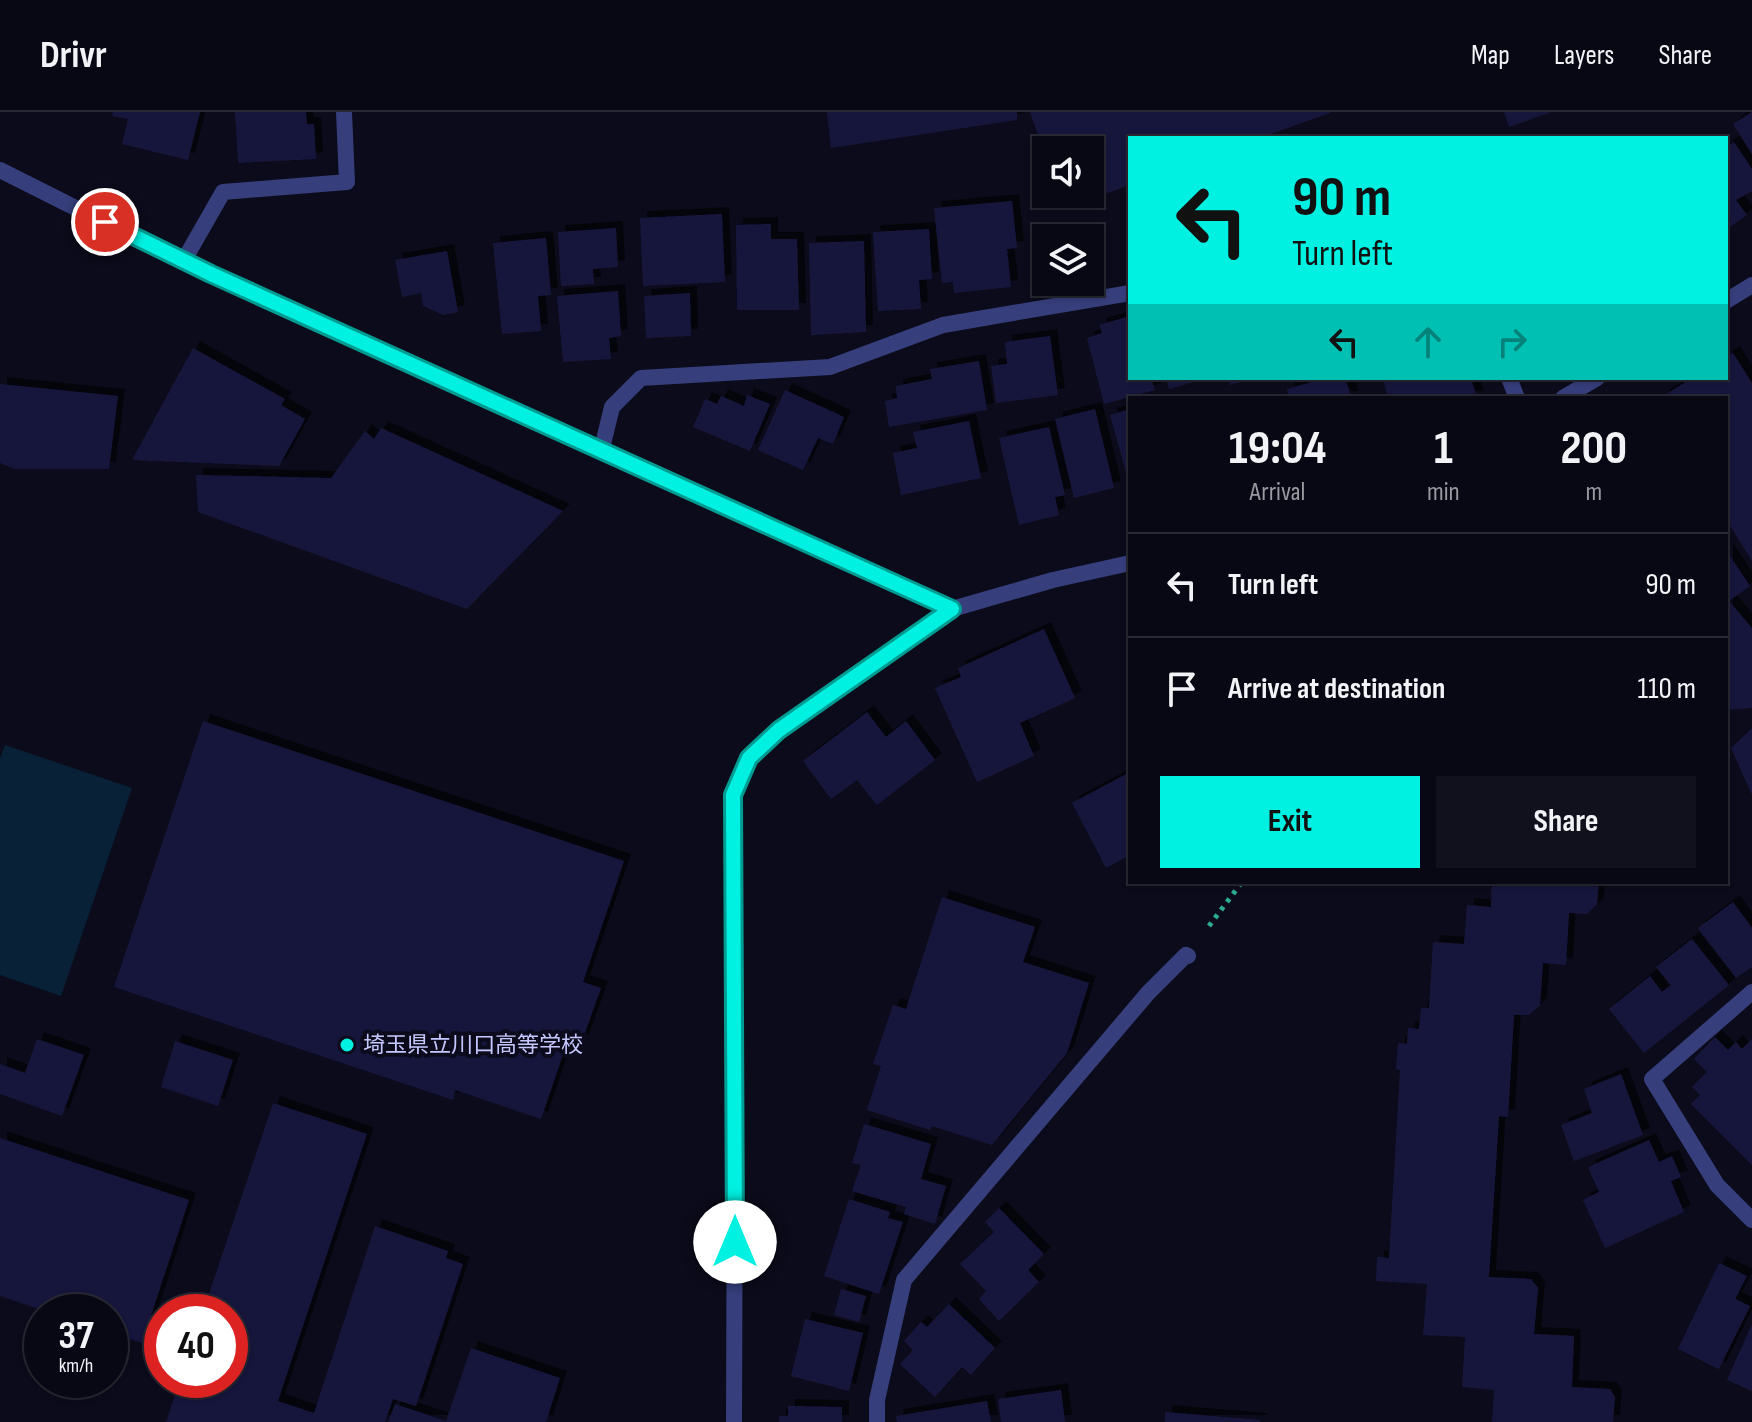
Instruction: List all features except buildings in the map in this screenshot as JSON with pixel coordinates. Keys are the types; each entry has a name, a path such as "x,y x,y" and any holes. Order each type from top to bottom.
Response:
{"street":[{"path":"183,262 223,192 347,182 344,112"},
{"path":"0,170 183,262 952,609"},
{"path":"1728,300 1752,285"},
{"path":"601,452 612,407 641,378 830,367 943,325 1128,293"},
{"path":"1566,396 1594,380"},
{"path":"734,1422 733,795 749,758 779,730 952,609 1053,580 1128,563"},
{"path":"877,1422 877,1400 904,1280 1148,993 1187,955"},
{"path":"1752,992 1652,1079 1717,1185 1752,1220"}],"path":[{"path":"1187,955 1240,884"}],"water":[{"path":"5,745 132,788 61,996 0,975 0,758"}],"place":[{"name":"埼玉県立川口高等学校","path":"347,1045"}],"route":[{"path":"105,222 183,262 952,609 779,730 749,758 733,795 735,1242"}]}
